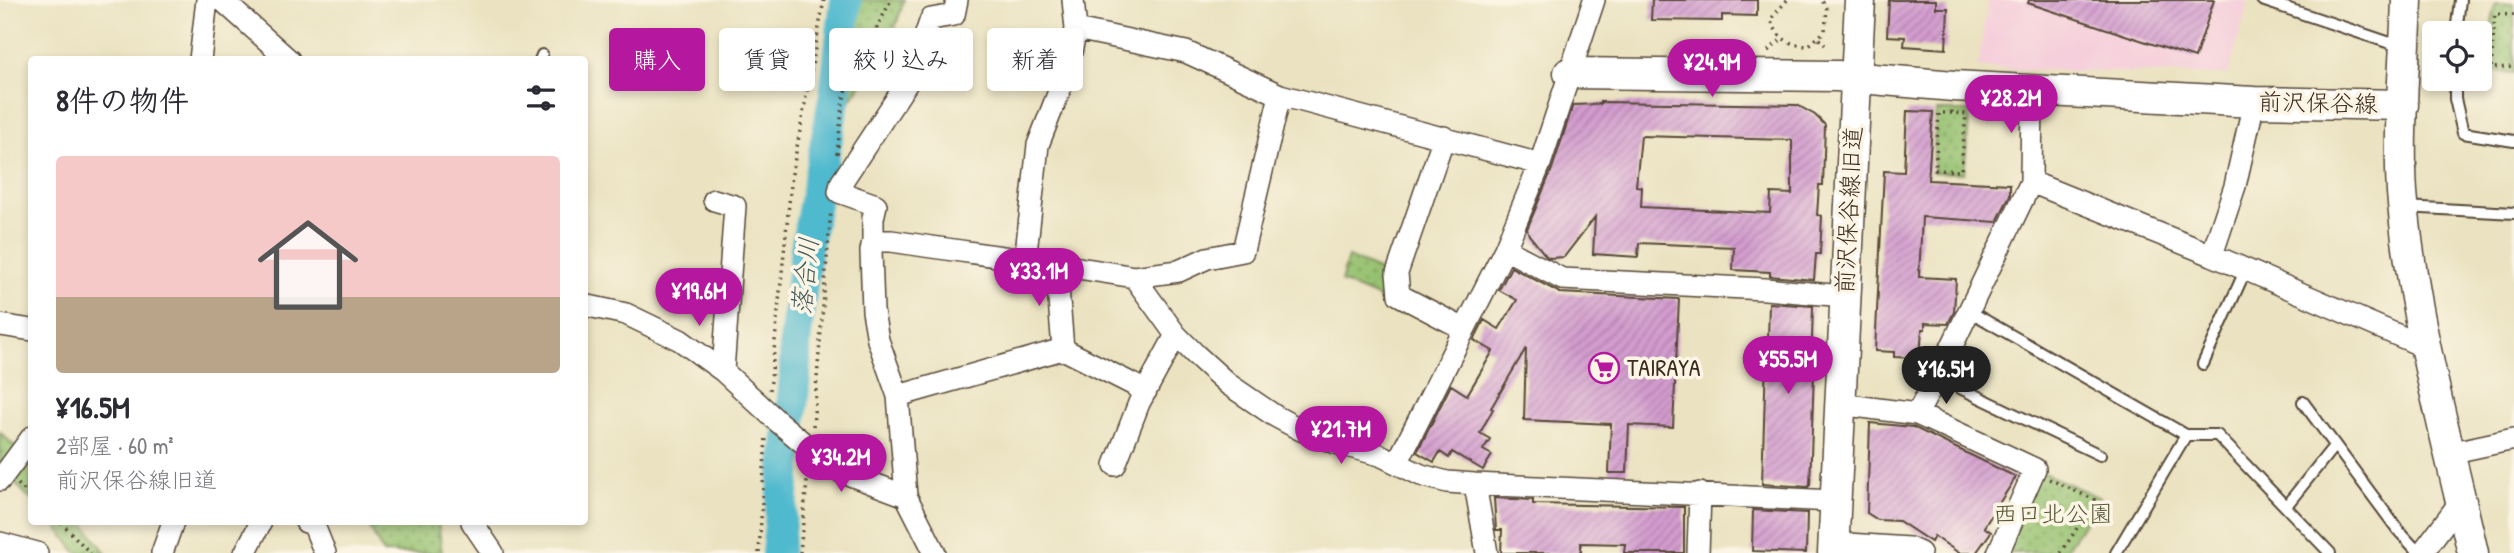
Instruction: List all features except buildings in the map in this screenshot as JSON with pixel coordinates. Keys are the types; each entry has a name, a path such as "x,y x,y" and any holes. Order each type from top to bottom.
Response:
{"main road":[{"path":"1855,77 1860,0"},
{"path":"2403,105 2407,0"},
{"name":"前沢保谷線","path":"1569,73 1855,77 1954,86 2254,102 2403,105 2402,191 2411,270 2425,347 2473,553"},
{"name":"前沢保谷線旧道","path":"1833,548 1855,77"}],"street":[{"path":"200,56 207,0"},
{"path":"222,0 285,56"},
{"path":"935,553 906,496 898,396 878,340 873,311 871,251 876,205 839,192 841,183 911,77 931,19 954,15 957,0"},
{"path":"1073,0 1076,28"},
{"path":"1397,463 1505,249 1539,164 1594,0"},
{"path":"1083,30 1186,52 1280,95 1539,164"},
{"path":"1917,414 2031,182 2032,89"},
{"path":"1025,262 1038,145 1059,91"},
{"path":"873,241 891,241 1025,262 1056,263 1134,277 1179,271 1216,256 1242,251 1280,95"},
{"path":"2212,254 2235,186 2254,102"},
{"path":"1444,137 1397,273 1399,295 1464,329"},
{"path":"2031,182 2212,254 2425,347"},
{"path":"714,200 736,206 723,371"},
{"path":"1505,249 1562,279 1765,289 1844,296"},
{"path":"1056,263 1063,349"},
{"path":"1134,277 1176,335 1228,384 1301,430 1380,455 1421,475 1447,482 1475,484 1834,501"},
{"path":"588,306 626,314 680,340 723,371 834,469 906,496"},
{"path":"0,326 28,330"},
{"path":"1115,465 1146,391 1176,335"},
{"path":"898,396 1063,349 1146,391"},
{"path":"1839,404 1917,414 2035,468 1998,553"},
{"path":"2449,453 2514,439"},
{"path":"0,480 28,442"},
{"path":"1475,484 1487,553"},
{"path":"1698,553 1700,493"},
{"path":"2421,553 2461,501"},
{"path":"162,553 172,525"},
{"path":"245,553 259,525"},
{"path":"314,525 325,553"},
{"path":"474,525 493,553"},
{"path":"0,543 37,553"},
{"path":"1833,548 1909,548 1920,553"}],"lane":[{"path":"2262,0 2405,48"},
{"path":"2457,21 2460,0"},
{"path":"2455,91 2462,133 2514,141"},
{"path":"2404,207 2514,214"},
{"path":"2203,364 2246,269"},
{"path":"1969,311 2186,435 2217,435 2330,553"},
{"path":"1937,377 2100,456"},
{"path":"2303,402 2398,530 2421,553"},
{"path":"2116,553 2186,435"},
{"path":"2286,506 2334,446"}],"path":[{"path":"759,553 792,174 824,0"},
{"path":"837,156 843,101 849,82 891,0"},
{"path":"1787,0 1772,19 1775,30 1792,45 1808,46 1819,38 1827,23 1827,9 1822,0"},
{"path":"2514,15 2495,14 2491,68 2514,67"},
{"path":"1768,51 1782,38"},
{"path":"1819,38 1825,45"},
{"path":"1952,102 1952,113"},
{"path":"1939,113 1952,113 1966,114 1961,171 1935,170 1939,113"},
{"path":"800,553 807,447 831,210"},
{"path":"2040,475 2095,500 2061,553"},
{"path":"67,525 90,553"}],"shaded area":[{"path":"1988,0 2249,0 2228,75 1978,68"}],"green space":[{"path":"846,0 904,0 895,28 842,28"},
{"path":"2495,3 2514,4 2514,73 2492,70 2492,22"},
{"path":"835,91 857,91 847,105 833,103"},
{"path":"1936,111 1970,111 1964,173 1933,172"},
{"path":"1348,257 1387,274 1393,295 1391,303 1341,282"},
{"path":"0,432 28,459 28,497 0,467"},
{"name":"西口北公園","path":"2039,471 2100,498 2064,553 2002,553"},
{"path":"55,525 85,525 106,553 77,553"},
{"path":"369,525 438,525 442,553 383,553"}],"waterway":[{"name":"落合川","path":"777,553 795,378 795,342 806,249 835,94 846,0"}],"place":[{"name":"TAIRAYA","path":"1604,368"}]}
